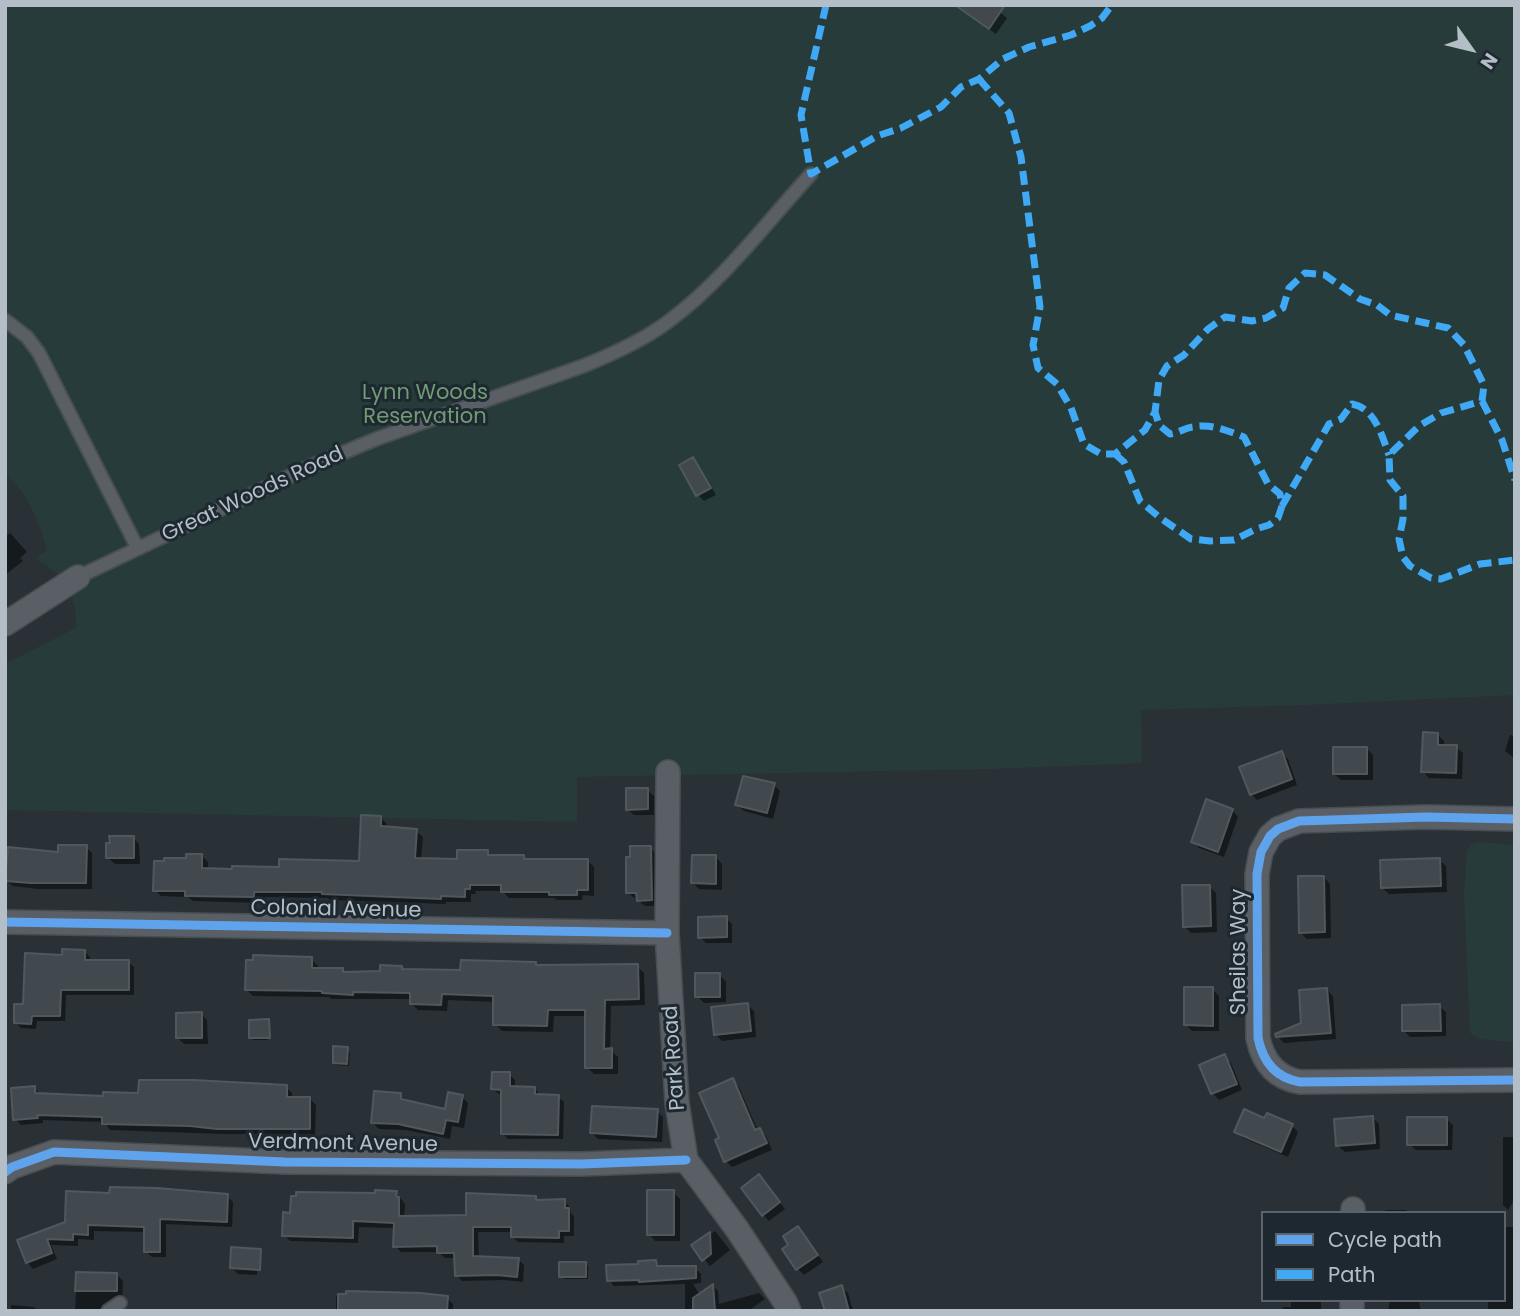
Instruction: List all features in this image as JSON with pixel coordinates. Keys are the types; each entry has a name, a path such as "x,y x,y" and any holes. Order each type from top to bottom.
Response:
{"street":[{"name":"Great Woods Road","path":"5,624 78,577"},
{"name":"Park Road","path":"668,772 667,933 677,1103 686,1160 737,1229 789,1311"},
{"name":"Sheilas Way","path":"1515,819 1426,817 1299,821 1278,829 1270,836 1261,852 1258,874 1258,1038 1265,1060 1278,1074 1300,1082 1515,1080"},
{"name":"Colonial Avenue","path":"5,922 667,933"},
{"name":"Verdmont Avenue","path":"5,1172 54,1152 285,1162 582,1164 686,1160"}],"lane":[{"name":"Great Woods Road","path":"78,577 309,467 376,439 615,353 668,322 689,304 740,253 811,174"},
{"path":"5,320 27,337 39,353 137,547"},
{"path":"108,1311 120,1303"}],"green space":[{"name":"Lynn Woods Reservation","path":"5,5 1515,5 1515,695 1141,710 1142,763 988,769 577,777 577,822 5,810 5,664 76,628 76,617 72,596 67,587 54,571 36,559 47,550 40,528 32,508 5,473"},
{"path":"1479,842 1515,845 1515,1040 1512,1042 1479,1039 1470,1033 1464,894 1467,851 1471,844"}],"building":[{"path":"955,5 1005,5 989,29"},
{"path":"693,457 711,488 696,496 679,465"},
{"path":"1423,732 1438,733 1438,745 1457,745 1456,773 1421,772"},
{"path":"1333,747 1367,747 1367,774 1333,774"},
{"path":"1282,751 1292,779 1250,795 1239,767"},
{"path":"743,776 775,783 767,813 735,805"},
{"path":"626,788 648,788 648,809 626,810"},
{"path":"1206,799 1233,809 1218,852 1191,842"},
{"path":"361,815 381,816 381,826 417,829 415,858 457,859 457,850 488,850 488,855 524,855 524,859 588,859 588,890 577,890 577,895 549,895 549,892 501,892 501,885 470,885 470,889 465,889 465,897 441,896 441,899 322,892 254,892 254,897 185,896 185,891 153,891 154,861 186,858 186,854 202,854 202,868 279,867 279,859 359,861"},
{"path":"109,836 134,836 134,858 106,858"},
{"path":"58,845 87,845 86,883 5,881 8,847 58,852"},
{"path":"630,846 651,846 652,900 637,901 636,893 626,893 626,857 630,857"},
{"path":"692,855 716,855 716,884 691,883"},
{"path":"1440,858 1441,886 1381,888 1380,860"},
{"path":"1298,876 1324,876 1325,932 1299,933"},
{"path":"1182,885 1210,885 1211,926 1183,927"},
{"path":"727,916 727,937 698,938 698,917"},
{"path":"62,949 85,950 85,960 129,960 129,990 61,990 60,1016 32,1016 31,1024 14,1023 14,1004 23,1004 25,953 62,955"},
{"path":"253,955 312,957 312,968 343,968 343,972 380,971 380,965 402,966 402,969 460,970 461,960 536,962 536,965 638,964 639,999 605,1000 604,1049 612,1048 612,1068 585,1068 585,1010 548,1010 547,1026 493,1025 493,996 442,994 441,1005 410,1004 410,993 353,992 353,995 322,991 245,990 246,960 253,960"},
{"path":"695,973 720,973 720,997 695,997"},
{"path":"1184,987 1213,987 1213,1026 1184,1025"},
{"path":"1327,988 1331,1033 1276,1037 1275,1034 1301,1023 1299,990"},
{"path":"748,1003 751,1031 714,1035 711,1007"},
{"path":"1440,1004 1441,1031 1402,1031 1402,1005"},
{"path":"202,1012 202,1038 176,1038 176,1013"},
{"path":"269,1019 270,1038 249,1038 249,1020"},
{"path":"333,1046 348,1047 347,1064 333,1063"},
{"path":"1225,1054 1237,1084 1211,1094 1199,1065"},
{"path":"492,1072 510,1072 510,1086 535,1087 535,1094 559,1095 558,1135 501,1134 501,1090 491,1089"},
{"path":"733,1078 755,1130 760,1128 767,1143 724,1162 715,1140 719,1138 699,1093"},
{"path":"139,1080 287,1085 287,1097 310,1097 310,1129 217,1129 102,1124 102,1117 37,1115 38,1118 13,1120 11,1088 35,1086 35,1093 103,1096 103,1092 138,1093"},
{"path":"374,1091 401,1093 401,1099 445,1109 448,1092 463,1095 458,1122 446,1120 443,1134 398,1124 371,1123"},
{"path":"592,1106 658,1109 656,1137 590,1133"},
{"path":"1244,1109 1264,1118 1267,1113 1293,1124 1281,1152 1234,1132"},
{"path":"1373,1116 1375,1143 1336,1146 1334,1119"},
{"path":"1407,1117 1447,1117 1447,1145 1407,1145"},
{"path":"759,1174 780,1202 762,1216 741,1188"},
{"path":"110,1187 228,1194 227,1222 160,1219 160,1252 144,1252 144,1227 88,1225 88,1235 73,1234 73,1240 47,1239 52,1253 26,1263 17,1240 65,1222 66,1191 109,1193"},
{"path":"375,1190 397,1191 399,1216 466,1215 466,1193 536,1196 536,1200 565,1199 565,1208 569,1208 569,1231 559,1231 559,1238 511,1237 511,1227 473,1227 473,1256 519,1258 517,1277 455,1276 454,1253 437,1253 437,1246 393,1247 394,1223 353,1221 353,1238 282,1236 283,1212 290,1213 291,1196 296,1196 296,1192 375,1193"},
{"path":"647,1190 674,1190 674,1235 647,1235"},
{"path":"798,1226 818,1255 796,1270 782,1249 788,1245 783,1236"},
{"path":"710,1232 711,1254 702,1261 691,1245"},
{"path":"231,1247 261,1249 260,1270 230,1268"},
{"path":"656,1260 657,1266 696,1266 696,1278 607,1281 606,1265 638,1264 638,1261"},
{"path":"559,1262 586,1262 586,1277 559,1277"},
{"path":"76,1272 117,1273 117,1291 75,1291"},
{"path":"713,1284 715,1311 693,1311 693,1298"},
{"path":"842,1285 849,1311 825,1311 819,1293"},
{"path":"346,1291 448,1296 447,1311 338,1311 338,1294 346,1294"}],"marked path":[{"path":"826,5 801,115 811,174 877,136 901,128 941,107 961,87 979,79 1003,59 1090,26 1102,18 1112,5"},
{"path":"979,79 1009,113 1021,157 1040,307 1033,345 1038,368 1057,384 1071,408 1084,444 1101,454 1115,454 1145,430 1155,412 1159,380 1167,366 1184,355 1208,329 1225,317 1252,321 1266,318 1283,308 1289,288 1305,273 1325,275 1390,315 1448,328 1464,345 1484,385 1482,401 1441,413 1419,426 1389,455 1390,480 1403,496 1403,519 1399,539 1403,557 1410,566 1431,578 1441,579 1480,564 1515,560"},
{"path":"1482,401 1502,440 1515,480"},
{"path":"1282,506 1329,424 1341,419 1352,404 1372,417 1389,455"},
{"path":"1115,454 1124,462 1140,501 1191,539 1234,540 1269,525 1278,518 1282,506 1280,494 1268,484 1244,437 1206,426 1170,434 1159,425 1155,412"}],"cycle path":[{"path":"1515,819 1426,817 1299,821 1278,829 1270,836 1261,852 1257,874 1258,1038 1263,1054 1277,1073 1300,1082 1515,1080"},
{"path":"5,922 667,933"},
{"path":"5,1172 54,1152 285,1162 582,1164 686,1160"}]}
